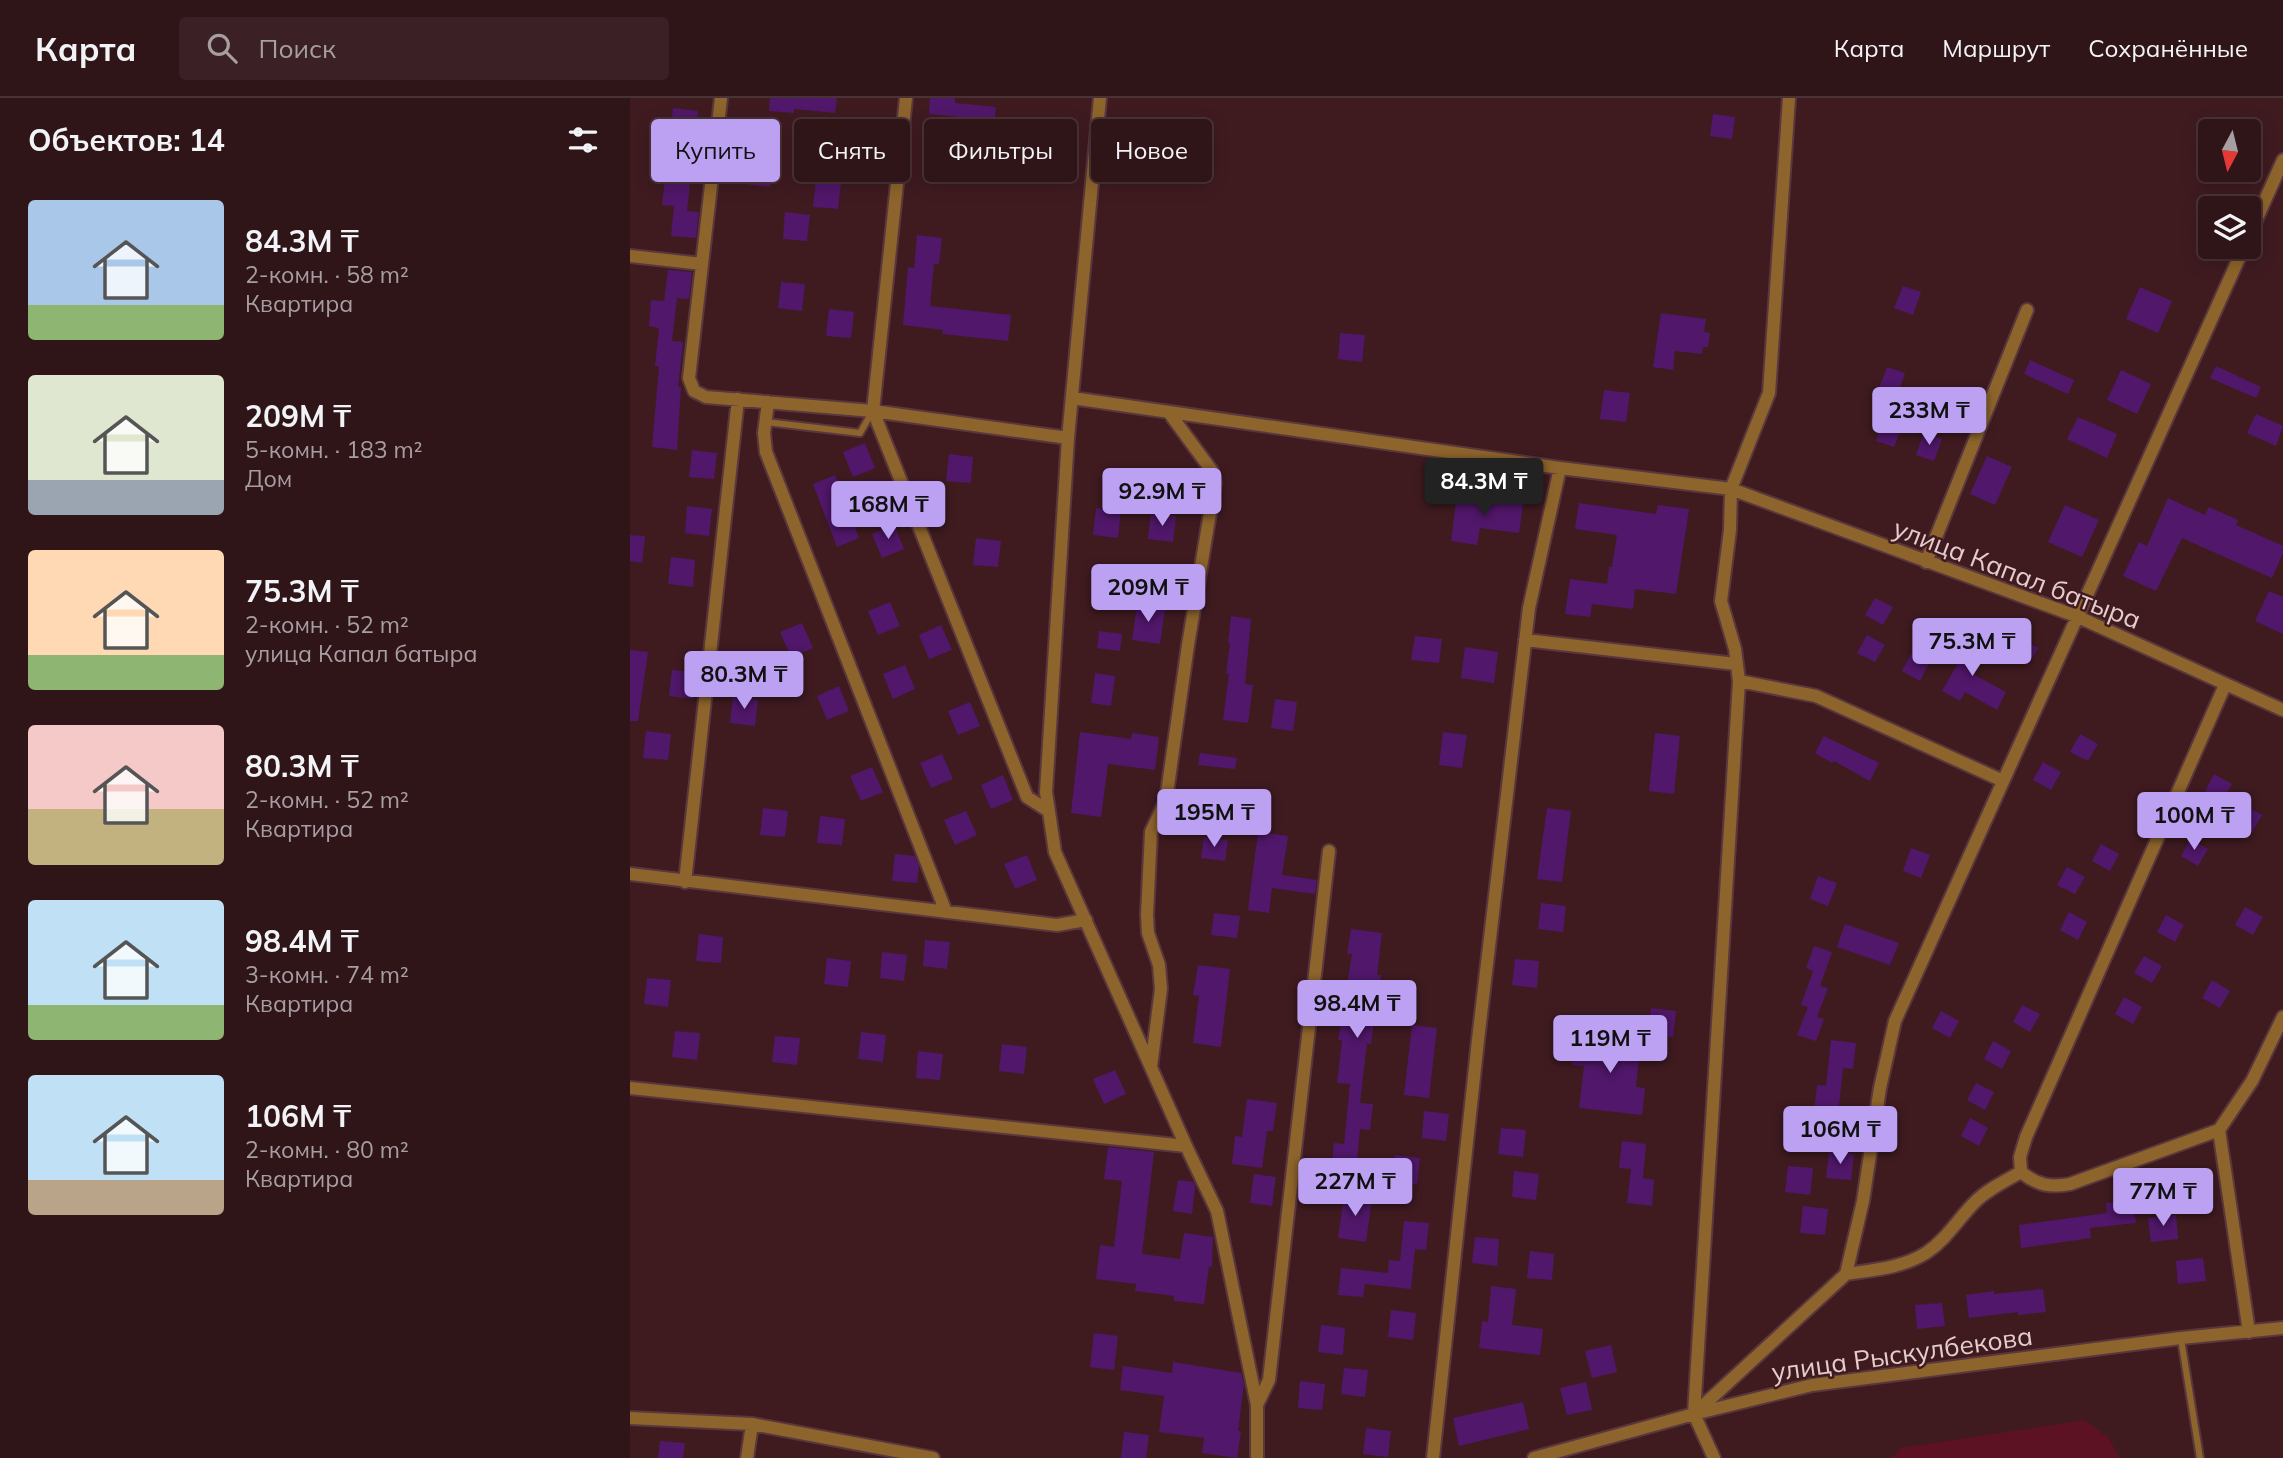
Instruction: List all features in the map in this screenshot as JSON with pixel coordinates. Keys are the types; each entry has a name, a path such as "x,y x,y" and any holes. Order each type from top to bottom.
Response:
{"street":[{"path":"721,98 690,378 695,391 706,397 873,411 1068,438"},
{"path":"906,98 873,411 1027,797 1047,810"},
{"path":"1100,98 1068,438 1047,810 1055,852 1217,1211 1257,1405 1257,1458"},
{"path":"1714,1458 1694,1414 1740,681 1735,649 1721,601 1730,530 1731,489 1769,393 1789,98"},
{"path":"2261,209 2283,160"},
{"path":"630,256 702,264"},
{"path":"1846,1274 1863,1201 1880,1088 1895,1021 2001,780 2239,259"},
{"path":"1926,562 2027,310"},
{"name":"улица Капал батыра","path":"1072,398 1560,468 1731,489 2076,616 2283,710"},
{"path":"685,881 738,399"},
{"path":"768,401 765,422 766,452 946,912"},
{"path":"1151,1068 1161,989 1159,965 1148,933 1151,832 1166,800 1215,483 1212,471 1170,414"},
{"path":"1433,1458 1478,1040 1529,608 1560,468"},
{"path":"1525,640 1736,664"},
{"path":"1740,681 1816,696 2001,780"},
{"path":"2021,1172 2020,1157 2026,1137 2225,685"},
{"path":"1257,1405 1269,1380 1329,851"},
{"path":"630,874 1057,925 1086,920"},
{"path":"2021,1172 2040,1185 2059,1186 2219,1130 2252,1081 2283,1017"},
{"path":"630,1088 1186,1146"},
{"path":"2219,1130 2249,1332"},
{"path":"1694,1414 1846,1274 1885,1268 1923,1255 1941,1242 1975,1201 2021,1172"},
{"name":"улица Рыскулбекова","path":"1534,1458 1812,1385 2181,1338 2283,1328"},
{"path":"630,1418 752,1424 933,1458"},
{"path":"747,1458 752,1424"}],"lane":[{"path":"765,422 860,433 873,411"},
{"path":"2181,1338 2200,1458"}],"shaded area":[{"path":"2084,1420 2108,1437 2120,1458 1892,1458 1901,1448"}],"building":[{"path":"770,98 837,98 835,113 794,109 794,113 769,111"},
{"path":"930,98 955,98 955,103 996,107 995,119 929,114"},
{"path":"673,108 698,111 697,119 672,119"},
{"path":"1713,114 1735,117 1732,139 1710,136"},
{"path":"665,182 690,182 687,211 699,212 696,238 671,236 674,206 662,205"},
{"path":"745,182 771,182 770,187"},
{"path":"816,182 841,183 838,209 813,207"},
{"path":"785,212 810,215 807,241 783,239"},
{"path":"917,235 942,238 939,264 934,264 930,306 1011,315 1008,341 942,334 943,330 903,325 908,267 914,268"},
{"path":"668,270 692,272 689,299 677,298 672,341 683,342 678,387 681,387 677,450 652,447 659,366 655,366 659,328 649,326 651,300 664,301"},
{"path":"781,282 805,284 802,311 778,308"},
{"path":"1903,286 1921,292 1913,315 1894,308"},
{"path":"2140,287 2172,301 2158,333 2126,319"},
{"path":"829,309 854,312 851,338 826,336"},
{"path":"1661,313 1706,319 1704,332 1710,333 1708,347 1703,347 1702,354 1675,351 1673,370 1653,367"},
{"path":"1340,333 1365,335 1362,362 1338,359"},
{"path":"2030,360 2074,380 2068,394 2024,374"},
{"path":"2216,366 2261,387 2256,398 2210,378"},
{"path":"1887,367 1905,373 1897,396 1879,389"},
{"path":"2121,370 2151,384 2137,414 2107,400"},
{"path":"1604,390 1630,393 1626,422 1600,419"},
{"path":"2256,414 2283,426 2276,446 2247,433"},
{"path":"2078,417 2117,434 2107,458 2067,439"},
{"path":"1884,418 1903,425 1894,447 1876,441"},
{"path":"1924,432 1942,439 1934,461 1916,455"},
{"path":"865,443 875,468 853,477 843,452"},
{"path":"692,450 717,453 714,479 689,477"},
{"path":"949,454 973,457 971,483 946,481"},
{"path":"1987,456 2012,467 1995,505 1970,494"},
{"path":"835,475 859,538 837,547 813,484"},
{"path":"1457,495 1523,504 1519,533 1480,528 1477,545 1451,541"},
{"path":"2168,498 2205,515 2209,507 2238,520 2236,525 2283,546 2283,553 2272,578 2182,538 2156,591 2123,576 2139,542 2147,546"},
{"path":"1579,503 1656,514 1658,505 1689,509 1676,594 1635,589 1633,609 1592,604 1590,617 1565,614 1570,579 1607,584 1617,535 1575,529"},
{"path":"2065,505 2099,520 2082,557 2048,542"},
{"path":"687,506 712,509 709,536 685,533"},
{"path":"1096,508 1121,511 1118,538 1093,535"},
{"path":"1151,513 1176,516 1173,542 1148,539"},
{"path":"894,524 904,549 882,558 872,534"},
{"path":"630,535 645,536 642,563 630,561"},
{"path":"976,538 1001,541 998,567 973,565"},
{"path":"671,557 695,560 693,587 668,584"},
{"path":"2269,591 2283,597 2283,634 2255,621"},
{"path":"1875,598 1893,607 1883,625 1865,615"},
{"path":"890,602 900,626 878,635 868,611"},
{"path":"1137,605 1165,609 1160,644 1132,640"},
{"path":"1231,616 1251,619 1245,684 1253,685 1248,723 1223,720 1229,674 1226,674"},
{"path":"802,623 813,648 791,657 780,632"},
{"path":"941,625 952,650 929,659 919,635"},
{"path":"1099,631 1122,634 1120,651 1097,648"},
{"path":"1867,635 1885,645 1875,662 1857,653"},
{"path":"1415,636 1442,639 1439,663 1411,660"},
{"path":"1968,637 1986,647 1971,673 2006,692 1997,710 1965,692 1960,701 1942,691 1962,656 1958,654"},
{"path":"2020,638 2038,648 2028,665 2010,655"},
{"path":"1465,647 1498,652 1494,683 1461,678"},
{"path":"630,650 648,652 638,721 630,721"},
{"path":"1911,654 1929,663 1920,681 1902,671"},
{"path":"905,665 915,689 893,699 883,674"},
{"path":"672,670 697,672 694,699 669,696"},
{"path":"1095,673 1115,676 1111,706 1091,703"},
{"path":"839,686 849,711 827,720 817,696"},
{"path":"733,697 758,700 755,726 730,723"},
{"path":"1275,699 1297,702 1293,731 1271,728"},
{"path":"970,702 980,726 958,735 948,711"},
{"path":"646,731 671,734 668,760 643,758"},
{"path":"1080,732 1131,739 1132,733 1159,737 1155,770 1108,764 1101,817 1071,813"},
{"path":"1443,732 1467,735 1462,768 1439,765"},
{"path":"1655,733 1680,736 1674,794 1649,791"},
{"path":"2080,734 2098,744 2088,761 2070,752"},
{"path":"1824,736 1879,763 1870,781 1815,753"},
{"path":"1200,753 1237,758 1235,769 1198,765"},
{"path":"942,754 953,779 931,788 920,763"},
{"path":"2043,762 2061,772 2051,790 2033,780"},
{"path":"872,767 883,792 861,801 850,776"},
{"path":"2214,774 2232,784 2222,801 2205,791"},
{"path":"1003,775 1013,800 991,809 981,785"},
{"path":"2244,805 2262,815 2252,832 2234,822"},
{"path":"763,808 788,811 785,837 760,835"},
{"path":"1547,808 1571,811 1562,882 1537,879"},
{"path":"966,811 977,835 955,845 944,820"},
{"path":"820,816 845,819 842,845 817,843"},
{"path":"1258,832 1288,836 1282,875 1317,880 1315,894 1272,888 1269,913 1248,910"},
{"path":"1204,837 1228,840 1225,861 1201,858"},
{"path":"2190,839 2208,849 2198,866 2181,856"},
{"path":"2101,844 2119,854 2110,871 2092,861"},
{"path":"1911,848 1930,855 1921,878 1903,871"},
{"path":"895,854 915,856 919,866 917,883 892,881"},
{"path":"1027,855 1037,880 1015,889 1004,864"},
{"path":"2067,867 2085,877 2075,894 2057,885"},
{"path":"1818,876 1837,883 1828,906 1810,899"},
{"path":"1541,903 1566,906 1563,932 1538,929"},
{"path":"2245,907 2263,917 2253,935 2235,925"},
{"path":"2069,912 2087,922 2078,940 2060,930"},
{"path":"1214,913 1240,916 1237,938 1211,935"},
{"path":"2166,915 2184,925 2175,942 2157,932"},
{"path":"1845,924 1899,943 1890,965 1837,947"},
{"path":"1351,929 1382,933 1377,975 1381,975 1371,1044 1367,1043 1360,1103 1373,1104 1370,1130 1360,1129 1356,1173 1331,1170 1334,1143 1344,1144 1350,1084 1337,1083 1342,1040 1338,1040 1352,954 1347,954"},
{"path":"699,934 723,937 721,963 696,961"},
{"path":"925,940 950,942 947,969 923,966"},
{"path":"1814,946 1832,952 1820,986 1828,988 1817,1017 1824,1019 1816,1041 1797,1035 1808,1007 1801,1005 1813,971 1806,968"},
{"path":"882,952 907,955 904,981 880,978"},
{"path":"2144,956 2162,966 2152,983 2134,973"},
{"path":"827,958 851,961 848,987 824,984"},
{"path":"1515,959 1539,961 1537,988 1512,985"},
{"path":"1198,965 1230,969 1221,1047 1193,1043 1199,996 1193,995"},
{"path":"647,978 671,980 668,1007 644,1004"},
{"path":"2212,980 2230,991 2220,1008 2202,998"},
{"path":"2124,997 2142,1007 2133,1024 2115,1014"},
{"path":"2022,1005 2040,1014 2030,1032 2013,1022"},
{"path":"1651,1008 1676,1011 1673,1037 1648,1035"},
{"path":"1941,1011 1959,1021 1950,1038 1932,1028"},
{"path":"1412,1025 1437,1028 1429,1098 1404,1095"},
{"path":"675,1031 700,1033 697,1060 672,1057"},
{"path":"861,1032 886,1035 883,1062 858,1059"},
{"path":"775,1036 800,1038 797,1065 772,1062"},
{"path":"1574,1038 1616,1043 1616,1039 1641,1041 1636,1087 1645,1088 1642,1115 1579,1108 1584,1066 1571,1065"},
{"path":"1831,1040 1856,1043 1853,1069 1843,1068 1838,1115 1814,1112 1817,1085 1826,1086"},
{"path":"1993,1041 2011,1051 2002,1069 1984,1059"},
{"path":"1002,1044 1027,1047 1024,1074 999,1071"},
{"path":"918,1051 943,1054 940,1080 916,1078"},
{"path":"1115,1070 1126,1094 1104,1104 1093,1079"},
{"path":"1976,1083 1994,1092 1985,1110 1967,1100"},
{"path":"1247,1099 1277,1103 1273,1131 1267,1131 1262,1168 1232,1164 1235,1136 1242,1137"},
{"path":"1424,1111 1449,1114 1446,1141 1422,1138"},
{"path":"1970,1118 1988,1128 1979,1146 1961,1136"},
{"path":"1501,1128 1526,1130 1523,1157 1498,1154"},
{"path":"1622,1141 1646,1144 1643,1178 1654,1180 1652,1206 1627,1203 1631,1169 1619,1168"},
{"path":"1108,1147 1154,1152 1142,1254 1180,1259 1184,1233 1213,1237 1212,1267 1209,1266 1204,1304 1174,1301 1174,1296 1135,1291 1136,1284 1096,1279 1100,1245 1114,1247 1122,1181 1104,1179"},
{"path":"1829,1151 1854,1154 1851,1180 1826,1178"},
{"path":"1395,1155 1420,1158 1417,1184 1392,1181"},
{"path":"1788,1166 1813,1168 1810,1195 1785,1192"},
{"path":"1514,1171 1539,1174 1536,1200 1512,1197"},
{"path":"1254,1174 1276,1177 1272,1206 1250,1203"},
{"path":"1178,1180 1194,1182 1192,1214 1173,1211"},
{"path":"2202,1181 2205,1204 2177,1208 2175,1185"},
{"path":"1344,1195 1372,1198 1366,1242 1338,1238"},
{"path":"2133,1200 2136,1223 2090,1228 2091,1238 2021,1248 2019,1225 2107,1213 2106,1203"},
{"path":"1803,1206 1828,1209 1825,1235 1800,1233"},
{"path":"2176,1215 2178,1239 2151,1242 2148,1218"},
{"path":"1404,1221 1429,1223 1426,1250 1415,1249 1411,1289 1365,1284 1363,1297 1338,1295 1341,1268 1388,1273 1389,1260 1400,1261"},
{"path":"1475,1237 1499,1239 1497,1266 1472,1263"},
{"path":"1530,1251 1554,1254 1552,1280 1527,1278"},
{"path":"2203,1258 2206,1281 2178,1284 2176,1261"},
{"path":"1491,1286 1516,1289 1512,1325 1543,1329 1540,1355 1479,1348 1482,1321 1488,1322"},
{"path":"2043,1289 2046,1312 2018,1315 2018,1312 1969,1318 1966,1295"},
{"path":"1942,1303 1945,1326 1917,1329 1915,1305"},
{"path":"1391,1310 1416,1313 1413,1340 1388,1337"},
{"path":"1321,1325 1345,1328 1343,1355 1318,1352"},
{"path":"1094,1333 1118,1336 1114,1370 1090,1367"},
{"path":"1611,1345 1617,1372 1592,1378 1585,1351"},
{"path":"1173,1362 1241,1373 1244,1384 1237,1458 1202,1453 1204,1438 1159,1432 1164,1396 1120,1390 1123,1366 1172,1373"},
{"path":"1344,1368 1368,1370 1365,1397 1341,1394"},
{"path":"1300,1381 1325,1384 1322,1410 1298,1408"},
{"path":"1586,1382 1592,1410 1567,1415 1560,1388"},
{"path":"1523,1402 1529,1429 1459,1446 1453,1418"},
{"path":"1366,1428 1391,1431 1388,1457 1363,1454"},
{"path":"1124,1432 1149,1435 1146,1458 1121,1458"},
{"path":"660,1441 685,1443 683,1458 658,1458"}]}
